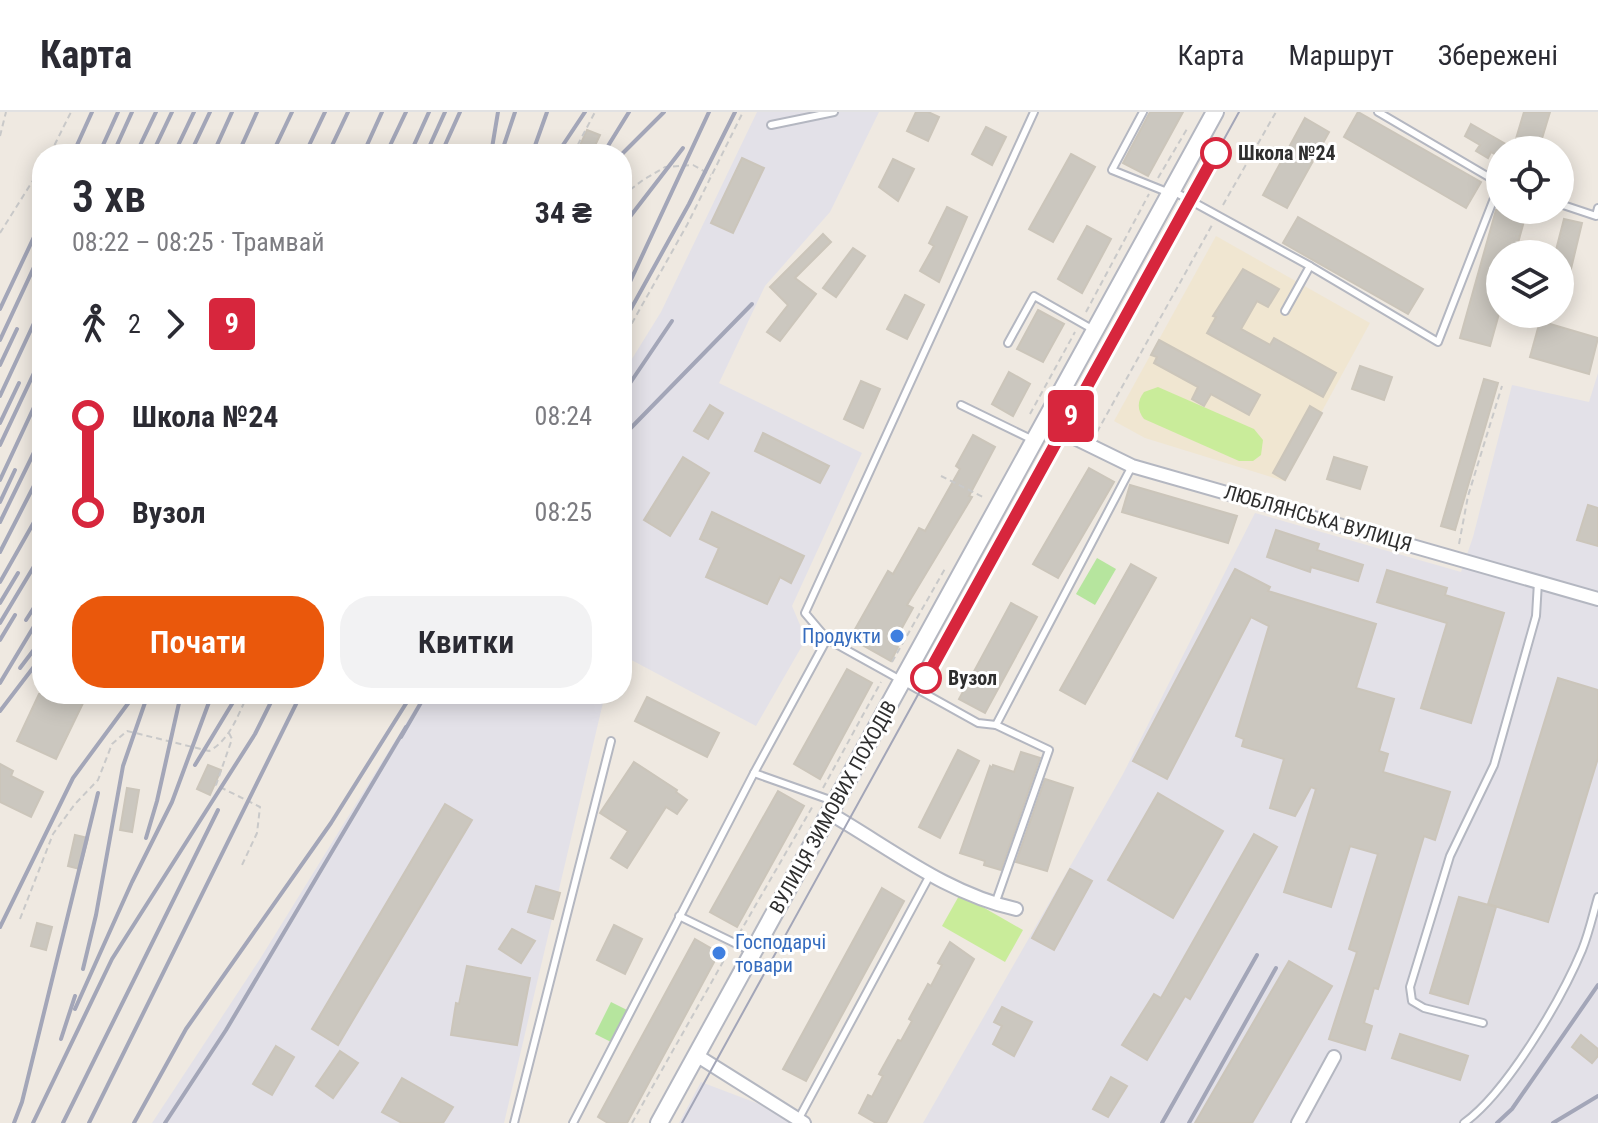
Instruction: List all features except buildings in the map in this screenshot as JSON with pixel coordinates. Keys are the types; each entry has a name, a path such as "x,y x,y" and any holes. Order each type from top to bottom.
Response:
{"main road":[{"name":"ВУЛИЦЯ ЗИМОВИХ ПОХОДІВ","path":"659,1123 828,804 902,681 1027,438 1044,423 1088,326 1171,192 1215,112"}],"street":[{"name":"ЛЮБЛЯНСЬКА ВУЛИЦЯ","path":"1044,423 1132,466 1598,599"},
{"path":"828,804 930,875 995,904 1016,909"},
{"path":"696,1055 801,1121"},
{"path":"1298,1123 1334,1057"}],"lane":[{"path":"771,125 834,112"},
{"path":"995,904 1049,750 996,725 978,723 886,673 827,639 805,613 1034,112"},
{"path":"1143,112 1112,170 1218,214 1438,342 1486,217"},
{"path":"1378,112 1486,175"},
{"path":"1574,209 1596,216 1598,208"},
{"path":"1285,311 1310,266"},
{"path":"1008,343 1034,296 1088,326"},
{"path":"961,405 1027,438"},
{"path":"996,725 1132,466"},
{"path":"1483,1023 1424,1008 1412,1001 1410,987 1450,856 1494,765 1536,616 1538,582"},
{"path":"573,1123 827,639"},
{"path":"514,1123 611,741"},
{"path":"754,773 828,804"},
{"path":"801,1121 930,875"},
{"path":"1464,1123 1476,1115 1513,1072 1551,1009 1582,949 1598,897"},
{"path":"679,916 752,952"}],"path":[{"path":"0,136 6,112"},
{"path":"55,144 71,112"},
{"path":"578,144 595,112"},
{"path":"632,323 743,112"},
{"path":"1089,446 1276,112"},
{"path":"1027,438 1088,326 1154,185 1190,124"},
{"path":"632,188 665,167 693,165 712,175"},
{"path":"0,233 32,182"},
{"path":"1457,557 1468,496 1502,386"},
{"path":"941,476 985,498"},
{"path":"632,1123 734,943 828,804 886,673 948,564"},
{"path":"20,919 53,834 98,780 112,744 127,731 209,751 229,733 243,704"},
{"path":"229,733 232,739 216,785 260,807 257,833 242,865"}],"shaded area":[{"path":"757,112 879,112 830,212 765,286 719,383 862,453 792,606 806,639 756,726 632,660 632,359 661,312"},
{"path":"1216,236 1370,323 1284,481 1145,438 1114,421"},
{"path":"1598,373 1598,1123 923,1123 1123,774 1255,513 1461,572 1512,385 1589,402"},
{"path":"418,704 603,704 504,1123 152,1123 260,959"},
{"path":"701,1082 759,1104 793,1123 679,1123"}],"green space":[{"path":"1158,387 1254,429 1263,440 1261,455 1253,461 1239,461 1144,419 1139,409 1140,399 1144,392"},
{"path":"1097,558 1116,569 1095,605 1076,594"},
{"path":"960,894 1023,930 1005,962 942,926"},
{"path":"611,1002 627,1010 611,1042 595,1034"}],"tram line":[{"path":"682,1123 1239,112"},
{"name":"9","path":"926,678 1216,153"}],"railway":[{"path":"78,144 92,112"},
{"path":"104,144 118,112"},
{"path":"118,144 132,112"},
{"path":"141,144 156,112"},
{"path":"157,144 172,112"},
{"path":"179,144 194,112"},
{"path":"195,144 210,112"},
{"path":"218,144 232,112"},
{"path":"243,144 257,112"},
{"path":"277,144 292,112"},
{"path":"310,144 325,112"},
{"path":"333,144 348,112"},
{"path":"368,144 382,112"},
{"path":"391,144 406,112"},
{"path":"415,144 429,112"},
{"path":"431,144 445,112"},
{"path":"446,144 460,112"},
{"path":"493,144 498,112"},
{"path":"504,144 515,112"},
{"path":"536,144 547,112"},
{"path":"564,144 585,112"},
{"path":"609,144 629,112"},
{"path":"632,144 664,112"},
{"path":"632,278 709,112"},
{"path":"632,307 735,112"},
{"path":"632,214 683,148"},
{"path":"0,309 32,241"},
{"path":"0,340 32,271"},
{"path":"632,427 752,304"},
{"path":"632,380 672,321"},
{"path":"0,396 32,327"},
{"path":"0,365 17,329"},
{"path":"0,445 32,377"},
{"path":"0,423 19,383"},
{"path":"0,480 32,411"},
{"path":"0,522 32,456"},
{"path":"0,502 15,470"},
{"path":"0,552 32,490"},
{"path":"0,582 32,526"},
{"path":"0,623 32,570"},
{"path":"0,603 18,573"},
{"path":"26,620 32,611"},
{"path":"0,640 15,615"},
{"path":"0,683 32,630"},
{"path":"20,668 32,652"},
{"path":"0,711 32,669"},
{"path":"0,927 73,778 128,704"},
{"path":"83,969 123,766 145,704"},
{"path":"146,838 179,704"},
{"path":"75,1009 172,802 208,704"},
{"path":"195,765 232,704"},
{"path":"33,1123 112,959 255,734 270,704"},
{"path":"89,1123 296,704"},
{"path":"134,1123 186,1029 331,823 406,704"},
{"path":"401,737 420,704"},
{"path":"165,1123 226,1030 406,727"},
{"path":"14,1123 22,1102 98,793"},
{"path":"63,1123 218,810"},
{"path":"1162,1123 1257,955"},
{"path":"1189,1123 1276,968"},
{"path":"1497,1123 1512,1109 1598,985"},
{"path":"61,1039 75,996"},
{"path":"1553,1123 1598,1096"}],"place":[{"name":"Школа №24","path":"1216,153"},
{"name":"Продукти","path":"897,636"},
{"name":"Вузол","path":"926,678"},
{"name":"Господарчі товари","path":"719,953"}]}
